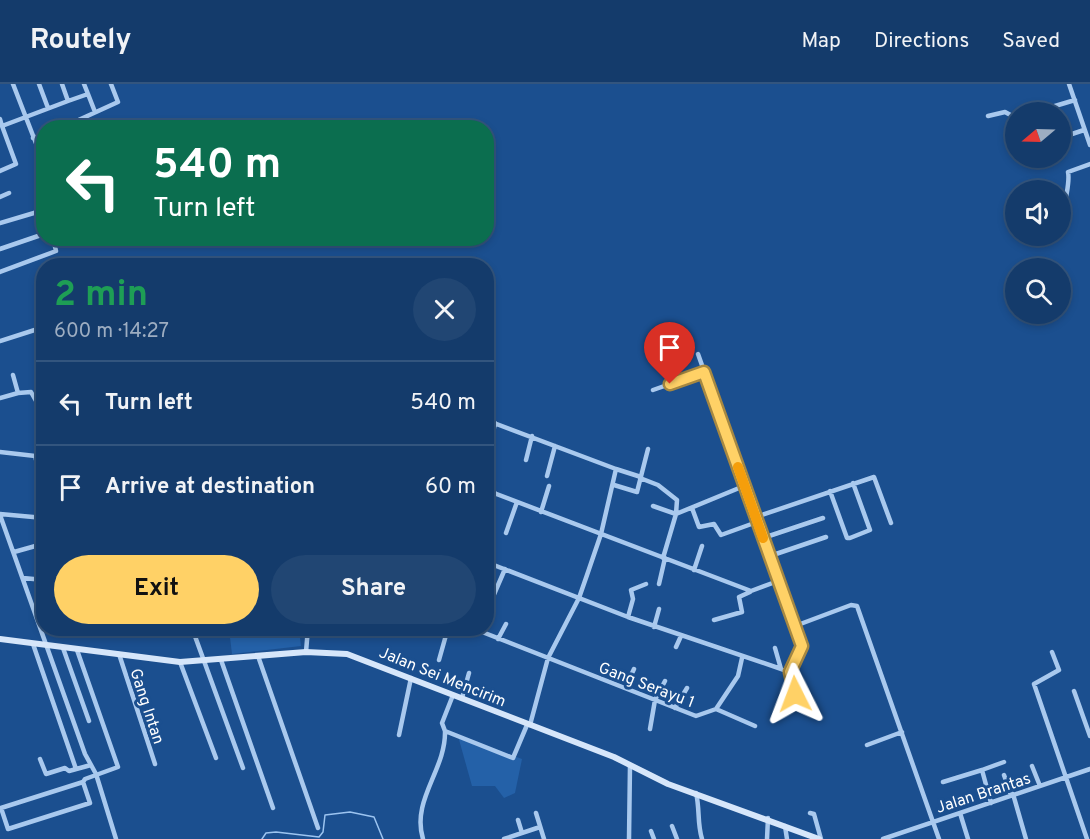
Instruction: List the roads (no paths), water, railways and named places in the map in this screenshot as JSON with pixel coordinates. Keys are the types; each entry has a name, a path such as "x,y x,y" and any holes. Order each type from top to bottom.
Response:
{"street":[{"path":"13,84 36,145"},
{"path":"39,84 48,108"},
{"path":"62,84 68,101"},
{"path":"84,84 95,112"},
{"path":"111,84 118,102"},
{"path":"1069,84 1090,145"},
{"path":"2,126 88,94"},
{"path":"78,120 124,100"},
{"path":"1068,102 1075,100"},
{"path":"988,116 1005,112"},
{"path":"0,119 15,165 0,171"},
{"path":"1071,134 1084,130"},
{"path":"0,146 9,143"},
{"path":"1069,180 1068,172 1090,164"},
{"path":"0,197 9,193"},
{"path":"0,223 36,212"},
{"path":"0,249 36,237"},
{"path":"37,258 56,251 55,246"},
{"path":"0,272 36,258"},
{"path":"0,341 36,330"},
{"path":"698,354 795,626 801,650 790,672 795,694"},
{"path":"653,390 704,372"},
{"path":"13,375 18,393"},
{"path":"0,390 1,397 31,392 36,401"},
{"path":"494,428 495,423 532,436 658,485 676,497 676,514 659,584"},
{"path":"526,460 532,436"},
{"path":"547,476 555,446"},
{"path":"614,485 637,492 648,449"},
{"path":"0,452 35,456 36,460"},
{"path":"445,731 513,758 529,725 548,658 579,598 601,534 616,469"},
{"path":"692,508 699,528 714,524 721,535 830,491 875,478 891,523"},
{"path":"830,491 847,538 850,538 870,530 853,483"},
{"path":"541,512 549,486"},
{"path":"653,506 676,514 744,486"},
{"path":"495,494 751,591"},
{"path":"506,533 517,502"},
{"path":"36,517 0,514 36,616"},
{"path":"763,538 823,518"},
{"path":"0,534 6,532"},
{"path":"770,556 826,537"},
{"path":"14,552 36,545"},
{"path":"694,570 702,546"},
{"path":"494,564 654,627 790,672"},
{"path":"494,595 505,569"},
{"path":"23,578 36,579"},
{"path":"714,620 742,612 739,597 778,581"},
{"path":"627,617 633,599 631,590 646,584"},
{"path":"795,626 851,604 856,605 939,839"},
{"path":"654,627 659,609"},
{"path":"498,639 506,624"},
{"path":"43,636 96,774 116,839"},
{"path":"195,636 243,768"},
{"path":"306,652 307,636"},
{"path":"438,660 446,636"},
{"name":"Gang Serayu 1","path":"491,636 696,716 716,710 738,676 742,657"},
{"path":"676,647 681,636"},
{"name":"Jalan Sei Mencirim","path":"0,639 180,662 306,652 347,654 614,757 668,784 768,818 819,839"},
{"path":"33,644 76,769"},
{"path":"63,648 89,722"},
{"path":"775,648 781,669"},
{"path":"77,650 118,765 84,782 1,808 8,829 90,803 84,782"},
{"path":"1052,652 1059,670 1034,684 1087,839"},
{"name":"Gang Intan","path":"118,654 155,764"},
{"path":"258,656 318,828"},
{"path":"221,660 273,808"},
{"path":"180,662 216,758"},
{"path":"625,688 634,669"},
{"path":"462,698 469,673"},
{"path":"399,735 411,678"},
{"path":"650,729 655,700 665,681"},
{"path":"675,708 687,688"},
{"path":"1074,691 1090,736"},
{"path":"423,839 419,820 421,806 439,760 445,731 442,723 453,695"},
{"path":"716,710 755,726"},
{"path":"867,745 902,732"},
{"path":"40,759 46,774 65,768 68,771 91,765"},
{"path":"943,782 1005,762"},
{"path":"623,839 629,837 630,765"},
{"path":"1032,766 1040,786"},
{"name":"Jalan Brantas","path":"884,839 1090,769"},
{"path":"982,770 991,803"},
{"path":"1004,775 1026,839"},
{"path":"696,794 699,808 697,820 702,839"},
{"path":"536,813 544,839"},
{"path":"810,813 814,814 819,839"},
{"path":"960,813 968,839"},
{"path":"767,839 768,818"},
{"path":"518,819 522,833"},
{"path":"672,826 676,839"},
{"path":"785,826 787,839"},
{"path":"504,839 540,827"},
{"path":"651,831 654,839"}],"waterway":[{"path":"262,839 266,833 276,832 319,837 323,832 325,815 350,812 374,817 383,839"}]}
